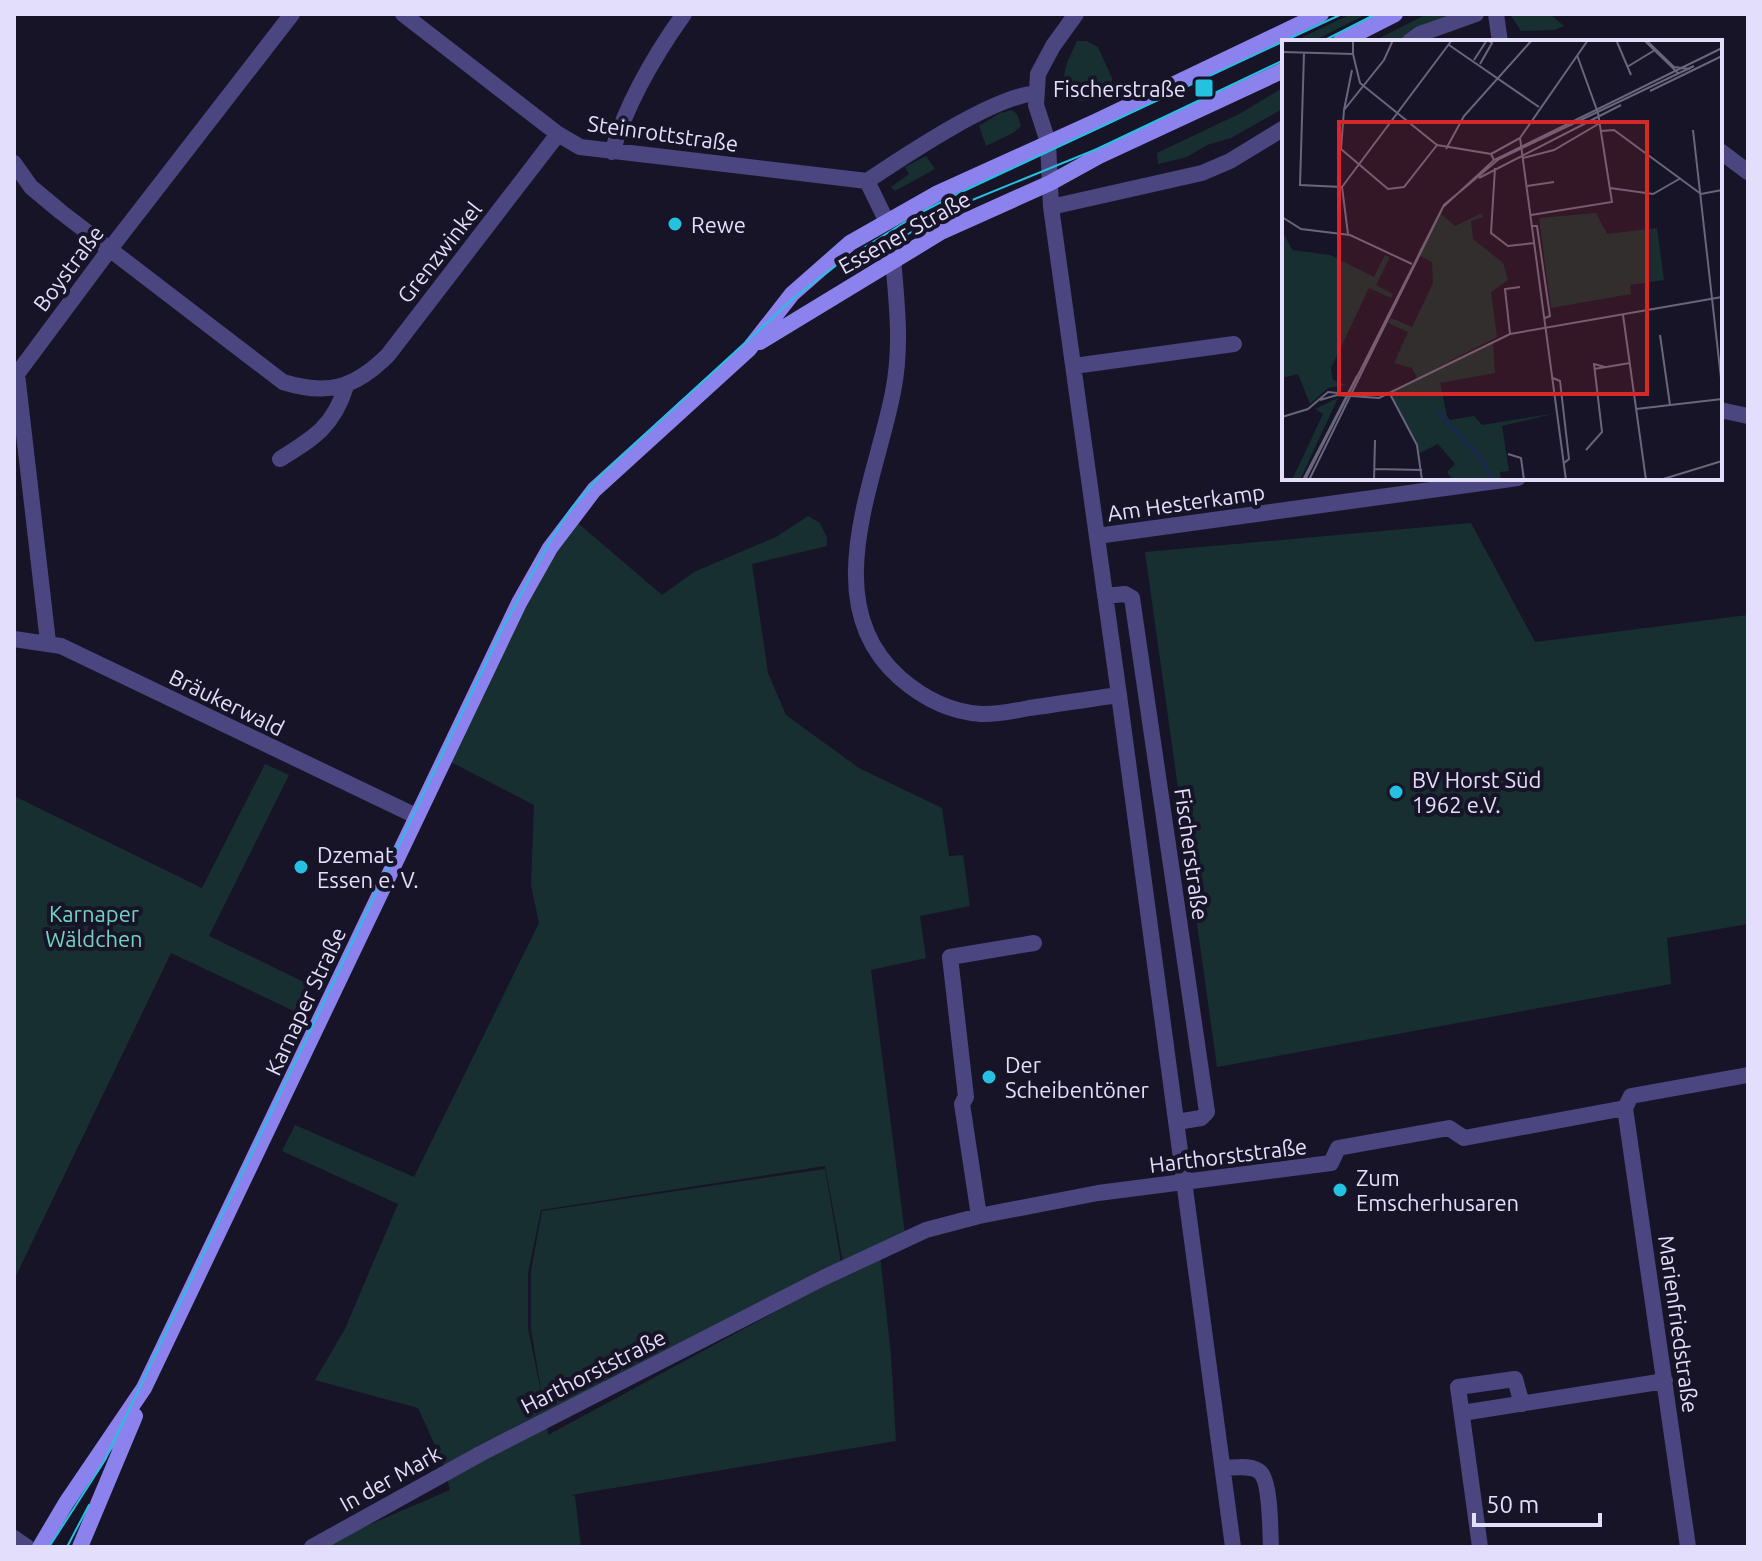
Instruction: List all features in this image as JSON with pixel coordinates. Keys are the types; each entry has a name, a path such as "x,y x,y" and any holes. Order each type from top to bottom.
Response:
{"main road":[{"name":"Essener Straße","path":"550,548 594,490 749,349 792,294 850,243 886,220 1321,14"},
{"path":"1344,40 1395,14"},
{"name":"Essener Straße","path":"749,349 941,232 1282,71"},
{"name":"Karnaper Straße","path":"40,1547 144,1388 416,816 519,603 550,548"},
{"name":"Karnaper Straße","path":"80,1547 144,1388"}],"street":[{"name":"Boystraße","path":"48,642 15,374 292,14"},
{"name":"Steinrottstraße","path":"403,14 558,134 580,147 867,181"},
{"path":"612,152 622,120 669,34 684,14"},
{"path":"1076,14 1038,74 1036,105 1048,142 1051,207 1233,1547"},
{"path":"1412,40 1420,34 1476,14"},
{"path":"1496,14 1500,40"},
{"path":"886,220 867,181 910,152 1002,102 1036,93"},
{"path":"1051,207 1202,173 1230,161 1282,129"},
{"name":"Grenzwinkel","path":"346,386 372,371 388,355 558,134"},
{"path":"1722,152 1748,172"},
{"path":"14,163 31,187 283,382 321,389 346,386 341,405 326,427 280,459"},
{"path":"893,259 898,360 887,420 866,490 858,538 857,595 869,638 881,657 908,685 943,705 965,712 1001,713 1119,695"},
{"path":"1074,366 1234,344"},
{"path":"1722,410 1748,416"},
{"name":"Am Hesterkamp","path":"1097,536 1503,480"},
{"name":"Fischerstraße","path":"1105,596 1125,594 1132,598 1207,1112 1201,1118 1177,1122"},
{"name":"Bräukerwald","path":"14,639 61,646 416,816"},
{"path":"979,1216 962,1104 966,1097 950,957 1034,943"},
{"name":"Harthorststraße","path":"490,1449 926,1230 979,1216 1098,1193 1331,1163 1338,1148 1449,1128 1464,1138 1625,1108 1631,1096 1748,1075"},
{"name":"Marienfriedstraße","path":"1625,1108 1688,1547"},
{"path":"1480,1547 1458,1387 1515,1379 1522,1404"},
{"path":"1462,1413 1665,1381"},
{"name":"In der Mark","path":"312,1547 490,1449"},
{"path":"1223,1468 1250,1467 1261,1472 1266,1483 1271,1547"},
{"path":"14,1538 27,1547"}],"green space":[{"path":"1351,14 1367,14 1315,40 1301,38"},
{"path":"1427,14 1456,14 1410,32 1399,40 1376,40"},
{"path":"1510,14 1550,14 1564,26 1555,30 1521,31"},
{"path":"1077,41 1087,41 1098,47 1112,78 1112,90 1088,101 1072,96 1064,82"},
{"path":"1282,88 1282,109 1231,138 1207,145 1187,157 1158,164 1157,153 1241,113"},
{"path":"1012,110 1021,126 986,146 979,126 1000,113"},
{"path":"926,156 935,169 895,191 891,187 909,174 905,167"},
{"path":"808,516 820,523 827,546 752,564 768,673 786,715 859,768 942,808 949,856 963,855 970,906 920,916 926,958 871,970 905,1234 843,1262 825,1166 541,1210 528,1273 528,1328 543,1402 531,1329 531,1271 542,1211 825,1169 841,1262 610,1378 546,1415 548,1435 880,1255 896,1441 571,1495 575,1496 581,1547 317,1547 450,1490 444,1465 418,1408 315,1380 345,1329 398,1204 282,1151 295,1125 414,1177 539,923 531,885 534,805 445,759 572,518 662,595 694,572 776,537"},
{"path":"1471,523 1535,642 1748,615 1748,924 1667,938 1671,984 1217,1067 1145,552"},
{"name":"Karnaper Wäldchen","path":"265,764 289,775 209,936 308,984 294,1011 171,953 14,1280 14,796 202,888"}],"tram line":[{"path":"1286,40 1342,14"},
{"path":"1325,40 1376,14"},
{"path":"49,1547 105,1460 503,627 571,509 601,475 795,297 838,264 953,196 1282,42"},
{"path":"874,253 960,205 1097,149 1282,61"},
{"path":"67,1547 89,1505"}],"place":[{"name":"Fischerstraße","path":"1204,88"},
{"name":"Rewe","path":"675,224"},
{"name":"BV Horst Süd 1962 e.V.","path":"1396,792"},
{"name":"Dzemat Essen e. V.","path":"301,867"},
{"name":"Der Scheibentöner","path":"989,1077"},
{"name":"Zum Emscherhusaren","path":"1340,1190"}]}
